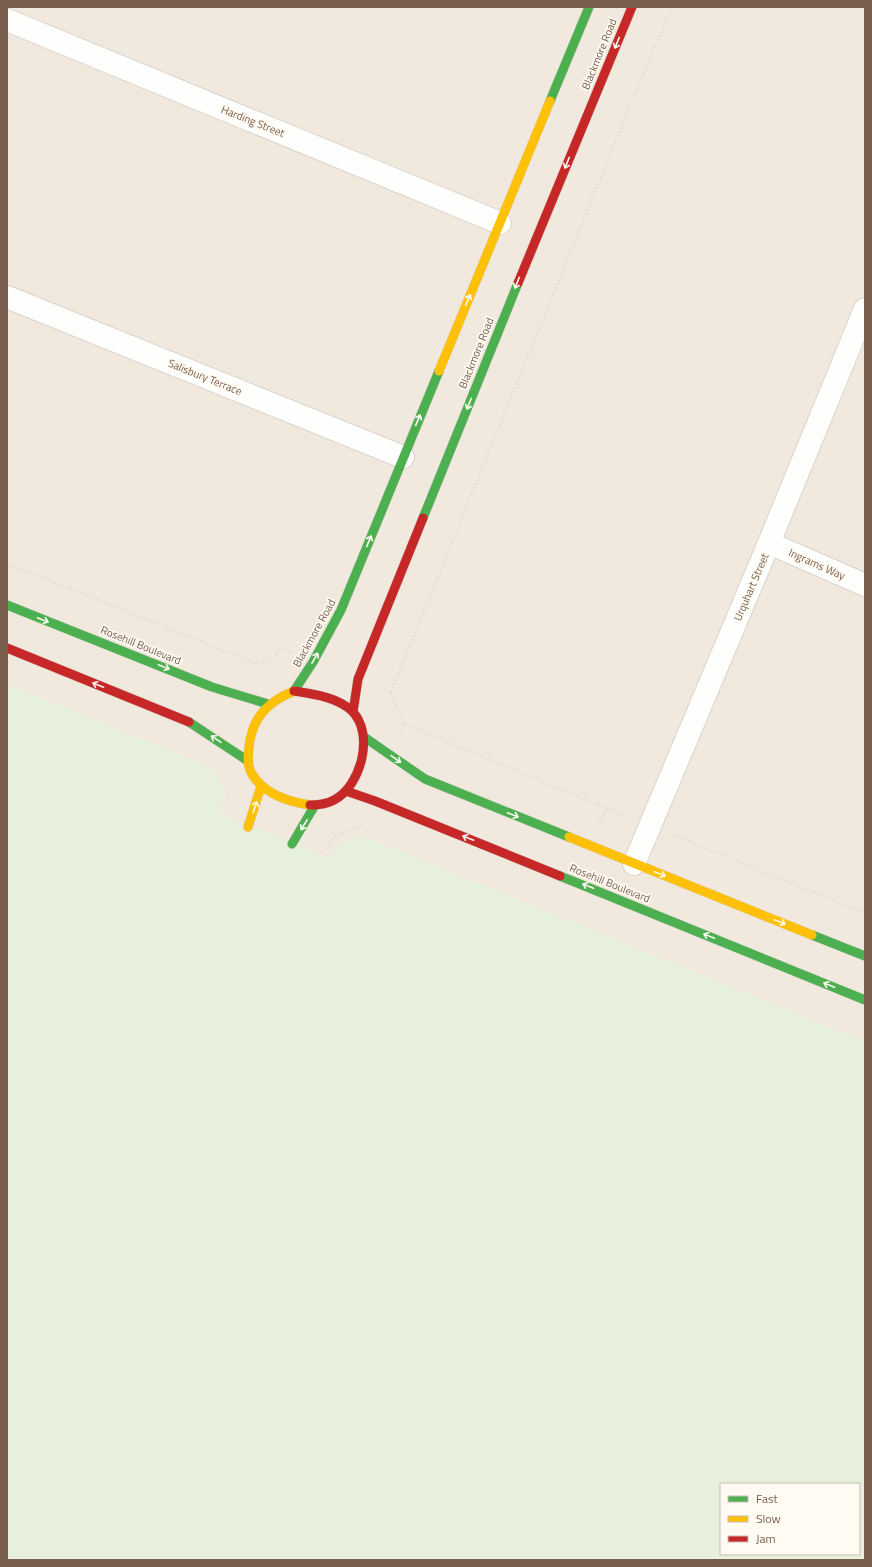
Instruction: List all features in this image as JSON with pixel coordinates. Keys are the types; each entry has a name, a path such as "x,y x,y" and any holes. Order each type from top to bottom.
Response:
{"street":[{"name":"Blackmore Road","path":"294,691 313,662 341,610 590,7"},
{"name":"Blackmore Road","path":"353,712 358,679 521,274 632,7"},
{"name":"Harding Street","path":"7,20 500,223"},
{"name":"Salisbury Terrace","path":"7,297 403,457"},
{"name":"Urquhart Street","path":"634,864 769,543 865,309"},
{"name":"Ingrams Way","path":"769,543 865,585"},
{"name":"Rosehill Boulevard","path":"7,605 212,687 268,704"},
{"path":"7,648 192,723 248,761"},
{"path":"294,691 326,696 342,704 353,712 361,724 364,737 363,755 356,775 346,791 332,802 315,805 297,803 279,797 261,786 252,774 248,761 250,736 255,720 268,704 279,696 294,691"},
{"path":"364,737 424,779 865,956"},
{"path":"248,828 261,786"},
{"name":"Rosehill Boulevard","path":"346,791 390,806 865,1000"},
{"path":"292,844 315,805"}],"path":[{"path":"672,7 643,74 391,692 404,724 649,826 865,913"},
{"path":"7,563 258,665 274,659 280,647 313,662"},
{"path":"358,679 391,692"}],"shaded area":[{"path":"7,7 865,7 865,1042 360,835 329,859 217,812 225,795 214,769 7,684"}],"green space":[{"path":"7,684 214,769 225,795 218,812 329,859 335,846 360,835 865,1042 865,1560 7,1560"}],"traffic: fast":[{"path":"550,101 589,7"},
{"path":"423,518 518,283"},
{"path":"294,691 313,662 341,610 439,371"},
{"path":"7,605 212,687 268,704"},
{"path":"189,722 248,761"},
{"path":"364,737 425,779 569,837"},
{"path":"292,844 315,805"},
{"path":"560,876 865,1000"},
{"path":"812,935 865,956"}],"traffic: slow":[{"path":"439,371 550,101"},
{"path":"294,691 276,700 262,712 257,719 251,737 248,754 249,764 250,771 257,781 270,792 294,802 310,805"},
{"path":"248,827 261,786"},
{"path":"569,837 812,935"}],"traffic: jam":[{"path":"518,283 632,7"},
{"path":"353,712 358,679 423,518"},
{"path":"7,648 189,722"},
{"path":"294,691 332,699 346,706 352,711 359,721 363,733 364,746 362,759 358,772 351,783 343,793 334,800 322,804 310,805"},
{"path":"346,791 375,801 560,876"}]}
